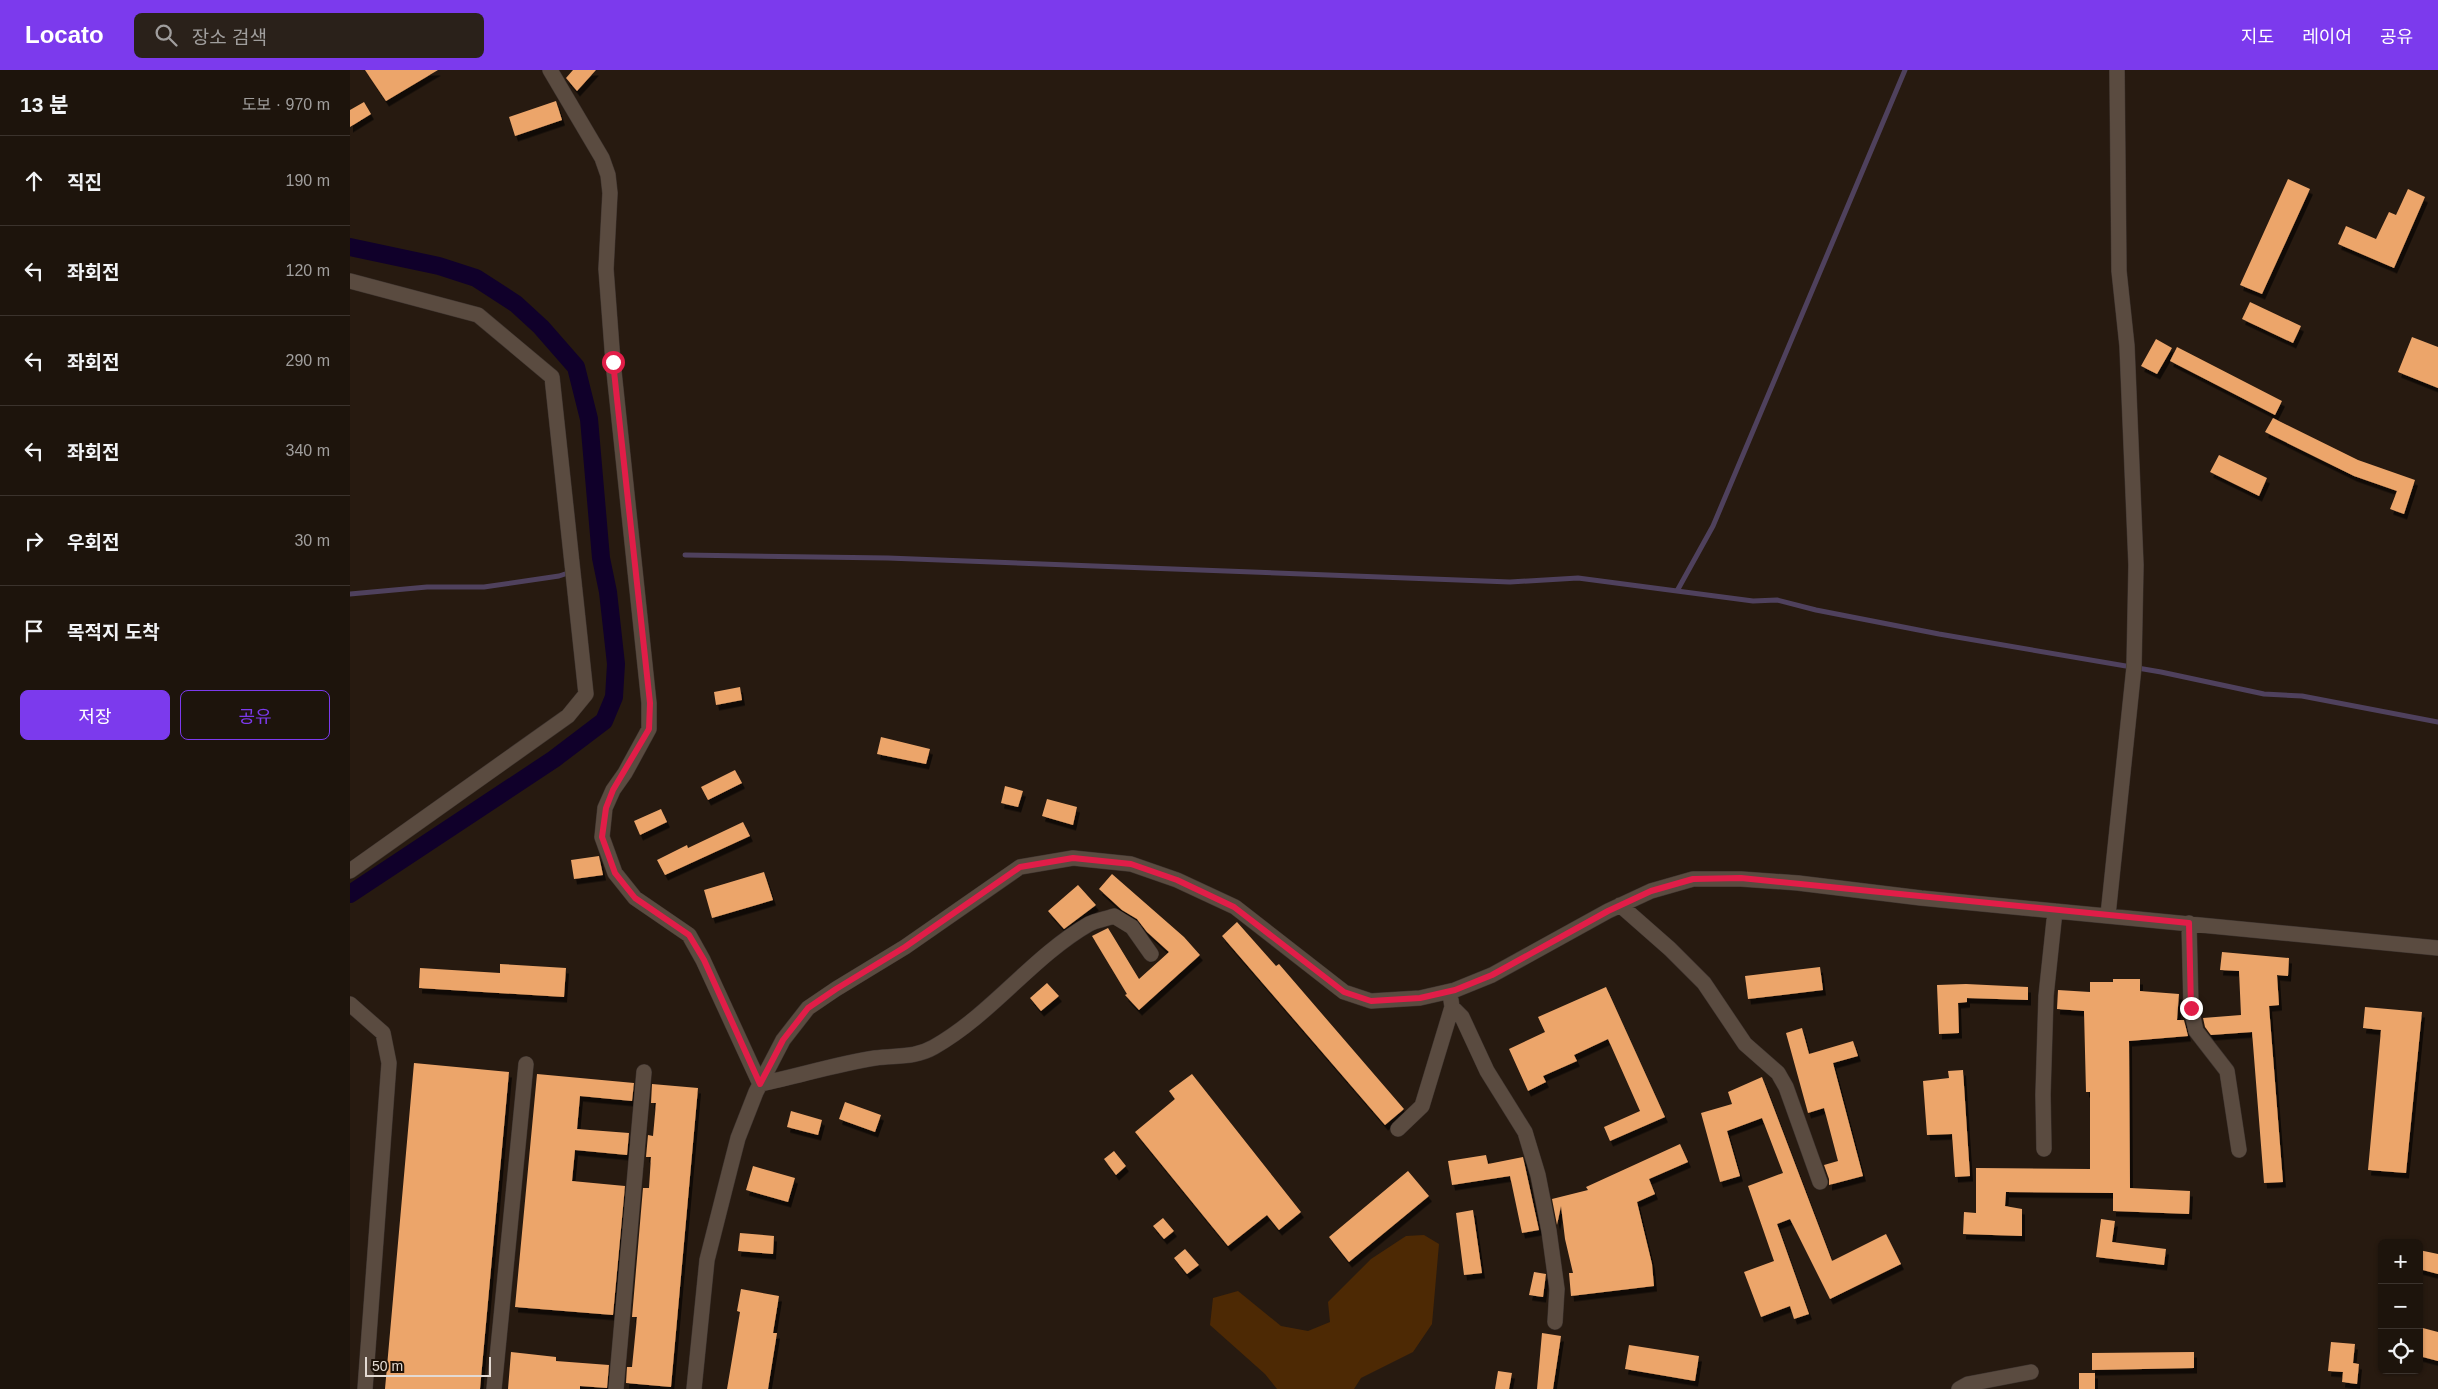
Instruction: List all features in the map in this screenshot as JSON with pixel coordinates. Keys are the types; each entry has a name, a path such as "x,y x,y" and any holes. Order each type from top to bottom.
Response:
{"street":[{"path":"550,70 602,158 608,175 610,193 606,269 613,362 650,703 649,729 613,790 606,808 602,837 615,873 635,898 689,935 704,960 760,1084"},
{"path":"2108,915 2134,667 2136,565 2127,346 2119,271 2117,70"},
{"path":"350,281 478,315 552,377 586,694 568,716 350,871"},
{"path":"694,1389 707,1260 738,1138 760,1084 783,1040 808,1008 905,947 1020,867 1073,858 1131,864 1177,880 1234,907 1344,992 1371,1001 1420,998 1449,991 1492,975 1620,905 1651,891 1693,879 1741,878 1798,883 1921,898 2438,948"},
{"path":"1620,905 1670,949 1708,989 1745,1044 1778,1073 1786,1087 1820,1182"},
{"path":"2044,1149 2043,1095 2046,996 2055,911"},
{"path":"760,1084 810,1071 878,1058 914,1056 934,1048 966,1026 1052,950 1090,924 1114,916 1132,926 1151,954"},
{"path":"2189,923 2191,1008 2196,1031 2227,1071 2239,1150"},
{"path":"1398,1129 1422,1106 1452,1007 1449,991"},
{"path":"350,1004 383,1033 389,1063 366,1389"},
{"path":"1452,1007 1462,1017 1487,1071 1525,1132 1538,1175 1549,1232 1557,1290 1555,1322"},
{"path":"494,1389 526,1064"},
{"path":"616,1389 644,1072"},
{"path":"1959,1389 1968,1384 2031,1372"}],"shaded area":[{"path":"1424,1235 1439,1244 1432,1324 1413,1352 1361,1378 1354,1389 1277,1389 1265,1374 1210,1325 1213,1298 1238,1291 1281,1326 1308,1331 1330,1322 1328,1302 1371,1259 1406,1236"}],"building":[{"path":"365,70 438,70 386,101"},
{"path":"573,70 596,70 577,91 566,78"},
{"path":"556,101 562,120 515,136 509,117"},
{"path":"364,102 371,114 350,127 350,110"},
{"path":"2288,179 2310,189 2262,294 2240,285"},
{"path":"2408,189 2425,197 2394,268 2338,244 2346,226 2376,239 2389,212 2396,215"},
{"path":"2250,302 2301,326 2293,343 2242,319"},
{"path":"2412,337 2438,347 2438,388 2398,372"},
{"path":"2156,339 2172,348 2157,374 2141,366"},
{"path":"2177,347 2282,401 2275,415 2170,361"},
{"path":"2273,418 2358,460 2415,480 2404,514 2390,509 2397,491 2354,476 2265,432"},
{"path":"2219,455 2267,478 2259,496 2210,472"},
{"path":"740,687 742,700 716,705 714,692"},
{"path":"881,737 930,749 926,764 877,754"},
{"path":"735,770 742,783 708,800 701,787"},
{"path":"1005,786 1023,791 1018,807 1001,803"},
{"path":"1047,799 1077,807 1073,825 1042,816"},
{"path":"661,809 667,822 640,835 634,821"},
{"path":"743,822 750,836 665,875 657,860 687,845 688,848"},
{"path":"599,856 603,875 574,879 571,860"},
{"path":"764,872 773,900 712,918 704,890"},
{"path":"1112,874 1184,937 1200,955 1139,1010 1125,995 1127,994 1092,936 1108,928 1139,979 1169,952 1147,932 1137,919 1122,910 1099,889"},
{"path":"1078,885 1096,905 1064,929 1048,911"},
{"path":"1237,922 1276,966 1279,964 1404,1109 1385,1125 1222,936"},
{"path":"2222,952 2289,958 2288,976 2277,975 2279,1005 2269,1006 2283,1182 2264,1183 2252,1032 2211,1035 2205,1027 2203,1018 2241,1015 2239,971 2220,970"},
{"path":"500,964 566,968 564,997 419,988 420,968 500,973"},
{"path":"1820,967 1823,990 1748,999 1745,976"},
{"path":"2113,979 2140,979 2140,991 2179,994 2177,1020 2184,1020 2188,1036 2129,1041 2130,1188 2190,1191 2189,1214 2113,1211 2113,1193 2006,1192 2005,1206 2022,1209 2022,1236 1963,1234 1964,1212 1976,1213 1976,1168 2090,1169 2090,1092 2086,1092 2084,1011 2057,1009 2058,990 2090,992 2090,982 2113,982"},
{"path":"1047,983 1059,996 1041,1011 1030,998"},
{"path":"1966,984 2028,987 2028,1000 1967,998 1967,1002 1958,1003 1959,1033 1939,1034 1937,985"},
{"path":"1606,987 1665,1117 1610,1141 1604,1127 1640,1111 1608,1039 1574,1055 1577,1061 1543,1076 1546,1082 1528,1091 1509,1049 1545,1032 1538,1017"},
{"path":"2365,1007 2422,1012 2406,1173 2368,1170 2381,1030 2363,1028"},
{"path":"1802,1028 1809,1054 1853,1041 1858,1056 1833,1063 1863,1176 1829,1185 1824,1165 1838,1161 1824,1108 1808,1113 1786,1033"},
{"path":"414,1063 509,1072 480,1389 385,1389"},
{"path":"1963,1070 1970,1176 1955,1177 1952,1134 1927,1135 1923,1081 1949,1078 1948,1071"},
{"path":"537,1074 634,1083 632,1101 580,1096 577,1129 629,1133 627,1155 575,1150 572,1181 625,1186 613,1315 515,1307"},
{"path":"1192,1074 1301,1212 1279,1230 1267,1215 1228,1246 1135,1132 1175,1099 1169,1091"},
{"path":"1762,1077 1832,1261 1886,1234 1901,1264 1830,1299 1790,1219 1777,1224 1809,1314 1794,1319 1790,1306 1761,1317 1744,1272 1774,1261 1748,1186 1783,1173 1762,1118 1727,1131 1740,1176 1720,1182 1701,1113 1732,1104 1728,1092"},
{"path":"652,1084 698,1088 671,1387 626,1383 627,1367 632,1367 637,1317 632,1317 643,1188 649,1188 651,1157 646,1157 648,1135 653,1136 656,1103 651,1103"},
{"path":"845,1102 881,1115 875,1132 839,1119"},
{"path":"791,1111 822,1120 818,1135 787,1127"},
{"path":"1680,1144 1688,1162 1649,1179 1655,1194 1637,1202 1652,1264 1654,1286 1571,1296 1569,1273 1573,1273 1565,1239 1561,1206 1557,1225 1552,1199 1588,1190 1586,1187"},
{"path":"1114,1151 1126,1166 1116,1175 1104,1159"},
{"path":"1486,1155 1488,1164 1523,1157 1539,1230 1522,1233 1510,1176 1452,1185 1448,1161"},
{"path":"753,1166 795,1178 788,1202 746,1190"},
{"path":"1408,1171 1429,1196 1349,1262 1329,1237"},
{"path":"1473,1210 1482,1273 1464,1275 1456,1213"},
{"path":"1163,1218 1174,1231 1164,1239 1153,1226"},
{"path":"2101,1219 2115,1221 2112,1242 2166,1249 2164,1265 2096,1257"},
{"path":"740,1233 774,1236 773,1254 738,1251"},
{"path":"1185,1249 1199,1265 1187,1274 1174,1258"},
{"path":"2423,1251 2438,1254 2438,1274 2423,1270"},
{"path":"1534,1272 1546,1274 1543,1297 1529,1295"},
{"path":"741,1289 779,1296 773,1333 777,1333 768,1389 727,1389 740,1312 737,1311"},
{"path":"2423,1328 2438,1332 2438,1361 2423,1357"},
{"path":"1542,1333 1561,1336 1553,1389 1537,1389"},
{"path":"2331,1342 2355,1344 2353,1363 2359,1364 2357,1384 2342,1382 2343,1372 2328,1371"},
{"path":"1629,1345 1699,1356 1695,1381 1625,1369"},
{"path":"511,1352 556,1357 556,1361 609,1365 607,1388 580,1386 580,1389 508,1389"},
{"path":"2194,1352 2194,1368 2092,1370 2092,1353"},
{"path":"1498,1371 1512,1373 1509,1389 1495,1389"},
{"path":"2079,1373 2095,1373 2095,1389 2079,1389"}],"waterway":[{"path":"1677,591 1713,526 1905,70"},
{"path":"350,247 439,266 476,278 516,304 541,327 576,367 589,419 601,558 608,592 616,664 614,697 604,721 554,759 350,894"},
{"path":"685,555 888,558 1510,582 1578,578 1753,601 1777,600 1816,610 1939,634 2161,672 2264,694 2302,696 2438,722"},
{"path":"350,594 427,587 484,587 568,573"}],"route":[{"path":"613,362 650,703 649,729 625,773 613,790 606,808 602,837 615,873 635,898 689,935 704,960 760,1084 783,1040 808,1008 905,947 1020,867 1073,858 1131,864 1177,880 1234,907 1344,992 1371,1001 1420,998 1455,990 1492,975 1608,911 1651,891 1693,879 1741,878 1921,898 2189,923 2191,1008"}]}
